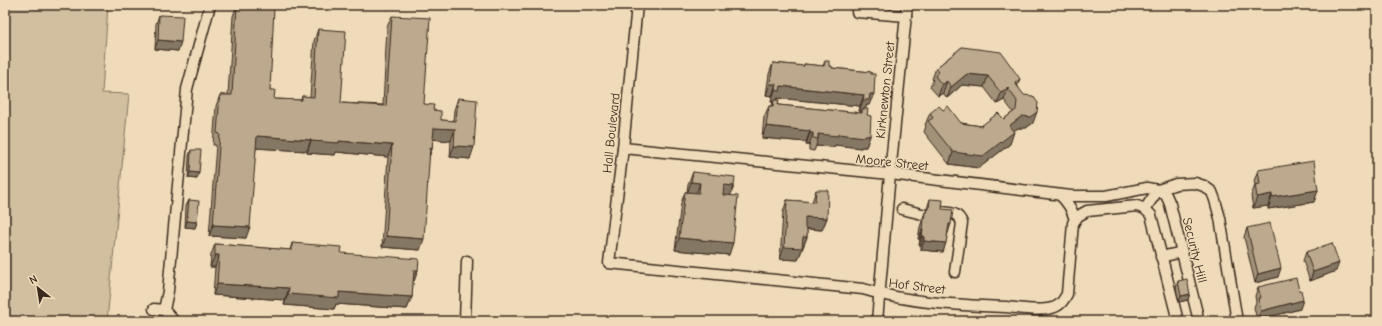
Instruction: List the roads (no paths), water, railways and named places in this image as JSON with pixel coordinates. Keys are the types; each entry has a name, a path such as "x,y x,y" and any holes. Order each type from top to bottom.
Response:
{"street":[{"path":"174,321 159,310 168,291 188,89 210,5"},
{"name":"Hall Boulevard","path":"609,263 623,148 637,5"},
{"name":"Kirknewton Street","path":"877,321 907,5"},
{"path":"857,12 906,16"},
{"name":"Moore Street","path":"623,148 890,174 1060,195 1106,196 1147,188 1158,190 1176,184 1195,183 1204,186 1212,192 1215,200 1220,218 1237,321"},
{"path":"1145,209 1158,190"},
{"name":"Security Hill","path":"1158,190 1166,195 1170,204 1182,252 1196,320"},
{"path":"1060,195 1066,200 1075,220 1078,216 1087,211 1137,206 1145,209 1151,215 1178,321"},
{"path":"902,209 926,213"},
{"path":"939,214 954,219 957,222 954,272"},
{"name":"Hof Street","path":"609,263 863,289 891,297 966,305 1039,309 1052,308 1061,304 1067,294 1073,225 1075,220"},
{"path":"1161,257 1182,252"},
{"path":"466,321 468,261"}]}
